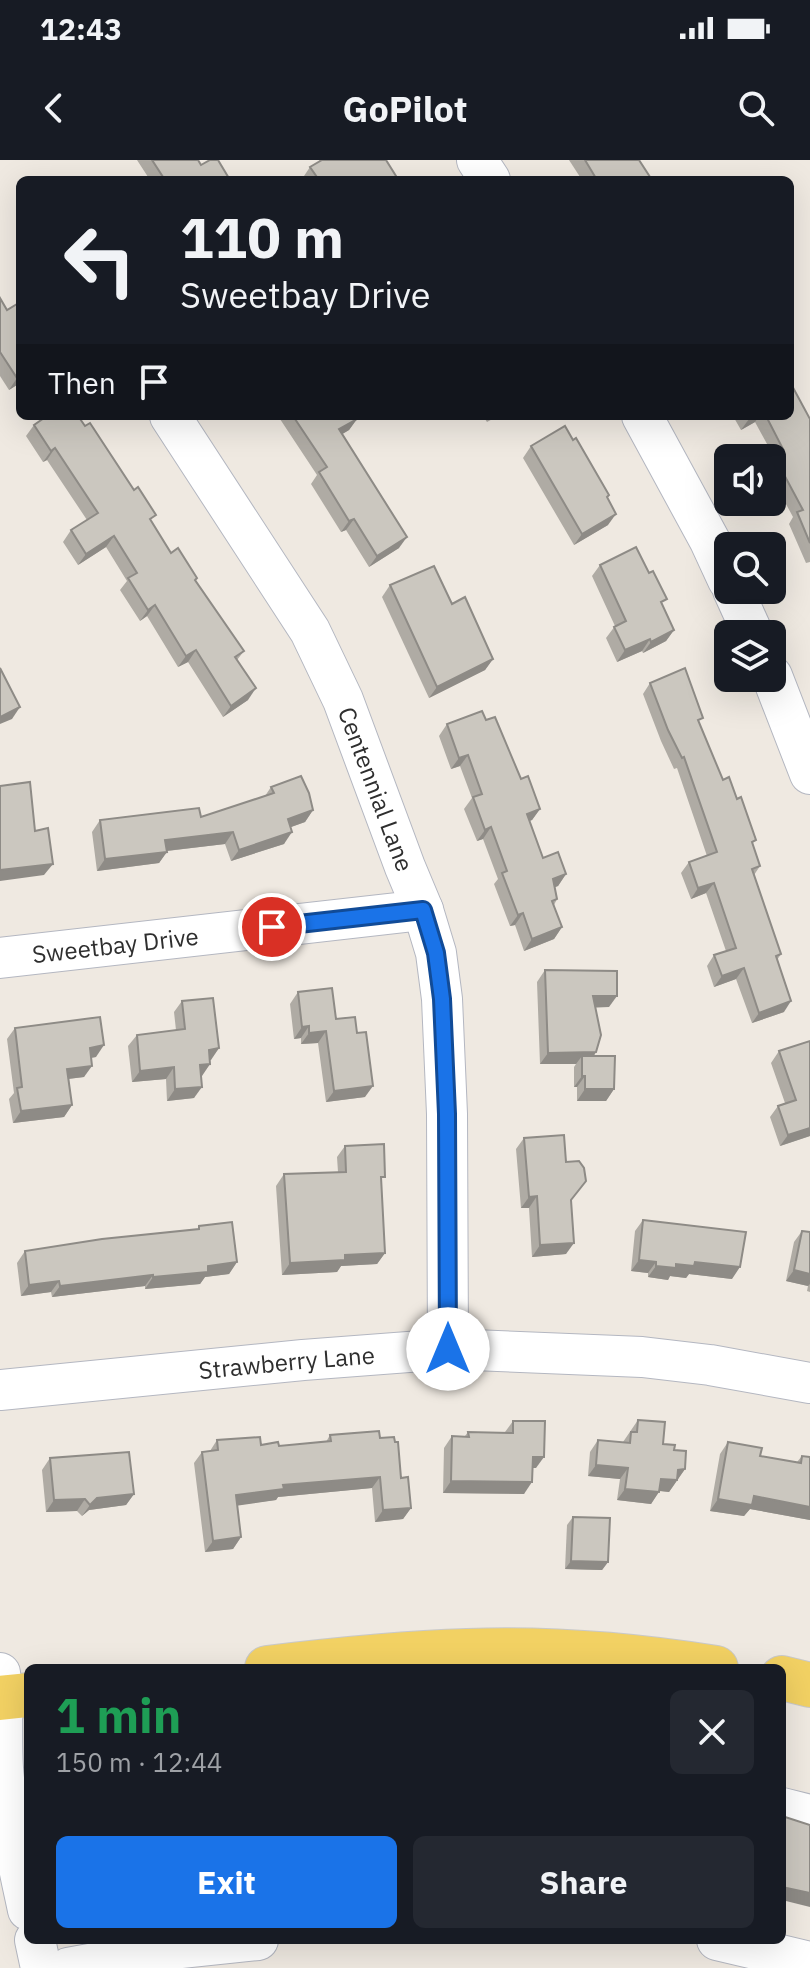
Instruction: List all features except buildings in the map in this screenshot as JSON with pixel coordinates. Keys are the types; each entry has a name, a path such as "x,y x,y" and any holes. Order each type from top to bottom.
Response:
{"main road":[{"path":"303,1664 374,1656 519,1651 573,1652 680,1664"},
{"path":"786,1679 810,1685"}],"street":[{"name":"Centennial Lane","path":"173,420 310,631 343,700 423,910 436,953 442,999 447,1114 448,1349"},
{"path":"644,420 714,550"},
{"path":"778,692 810,774"},
{"name":"Sweetbay Drive","path":"0,958 423,910"},
{"name":"Strawberry Lane","path":"0,1390 288,1361 448,1349 642,1357 710,1365 810,1383"},
{"path":"8,1691 3,1765 9,1824 24,1892"},
{"path":"786,1809 810,1815"},
{"path":"36,1944 41,1968"},
{"path":"68,1968 172,1949 220,1944"},
{"path":"731,1944 794,1962"}],"route":[{"path":"272,927 423,910 436,953 442,999 447,1114 448,1349"}]}
